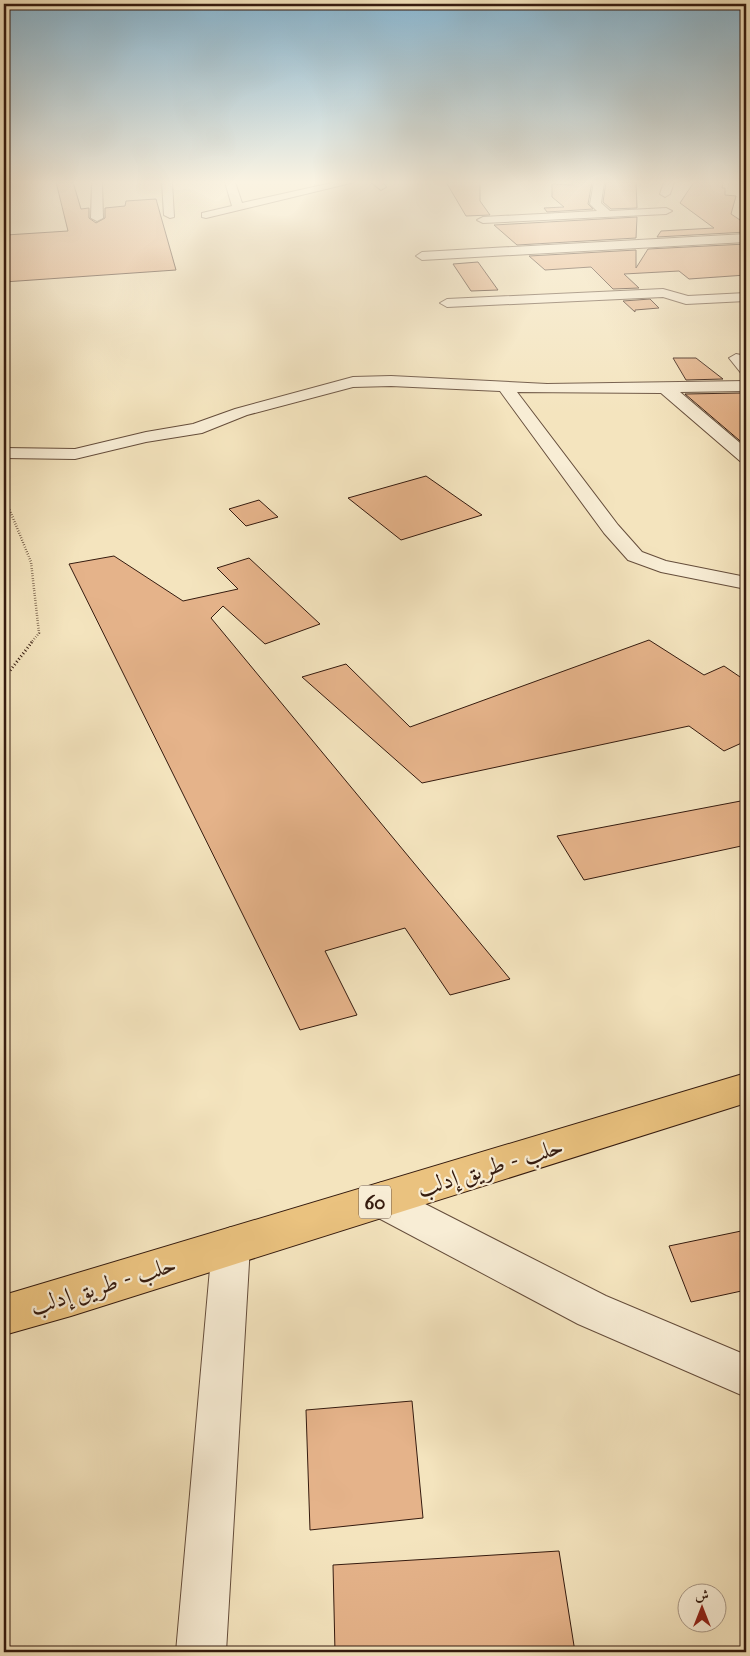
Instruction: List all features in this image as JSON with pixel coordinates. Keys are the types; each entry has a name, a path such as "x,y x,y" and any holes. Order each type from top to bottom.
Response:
{"highway":[{"name":"حلب - طريق إدلب","path":"4,1315 746,1088"}],"street":[{"path":"447,303 663,293 676,295 686,300 746,296"},
{"path":"736,358 746,370"},
{"path":"4,453 50,452 75,454 146,437 196,429 241,412 352,382 391,381 565,390 746,386"},
{"path":"505,387 611,528 635,556 661,566 746,583"},
{"path":"665,388 746,457"},
{"path":"382,1200 592,1310 746,1376"},
{"path":"201,1652 231,1246"}],"path":[{"path":"4,496 31,562 39,633 9,672 4,672"}],"building":[{"path":"5,259 173,259 176,270 4,282"},
{"path":"533,259 636,259 636,268 642,259 746,259 746,275 689,279 679,271 624,274 639,288 613,289 591,267 545,270"},
{"path":"478,262 498,290 471,291 453,264"},
{"path":"650,299 659,308 635,310 635,312 623,301"},
{"path":"673,358 696,358 723,379 686,380"},
{"path":"741,393 746,397 746,446 685,394"},
{"path":"426,476 482,515 401,540 348,498"},
{"path":"259,500 278,517 246,526 229,509"},
{"path":"114,556 183,601 238,589 217,568 249,558 320,624 265,644 223,606 211,618 510,979 450,995 405,928 325,951 357,1015 300,1030 69,564"},
{"path":"649,640 704,675 724,666 746,681 746,741 724,751 689,726 422,783 302,677 346,664 410,727"},
{"path":"746,800 746,845 584,880 557,836"},
{"path":"746,1230 746,1290 691,1302 669,1246"},
{"path":"412,1401 423,1518 310,1530 306,1410"},
{"path":"559,1551 575,1652 335,1652 333,1565"}]}
